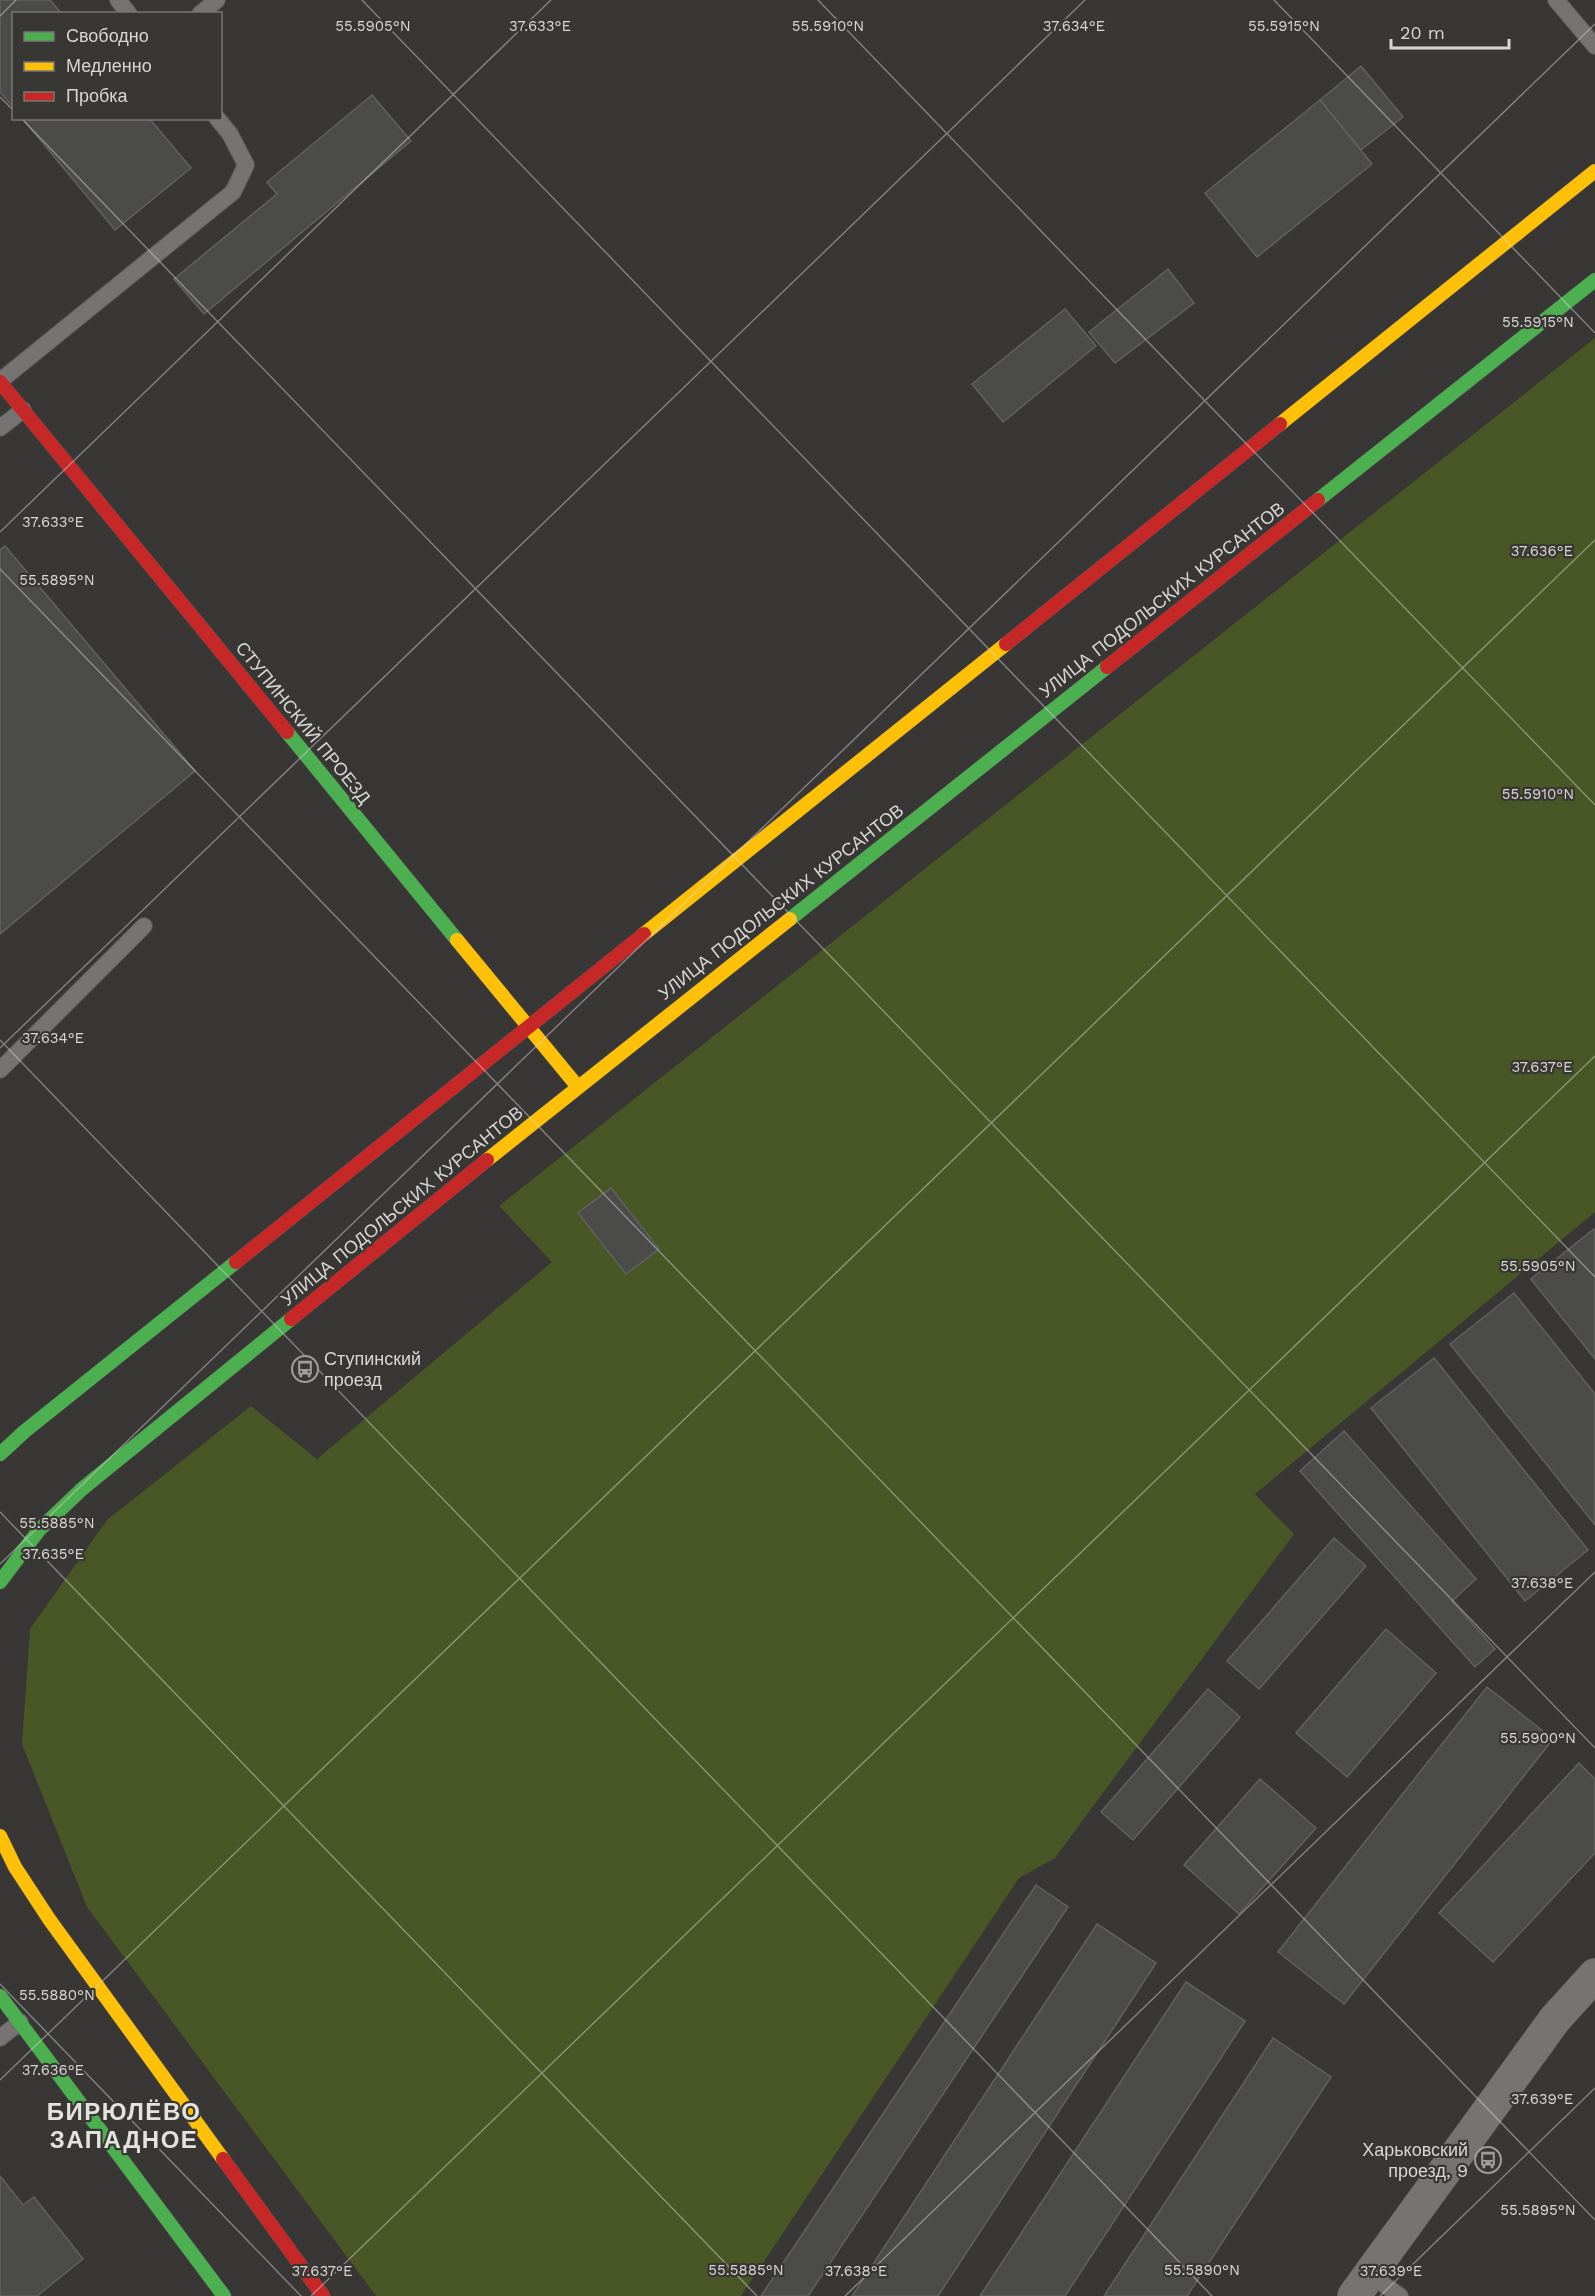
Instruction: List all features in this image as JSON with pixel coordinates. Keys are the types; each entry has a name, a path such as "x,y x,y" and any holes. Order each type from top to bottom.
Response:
{"main road":[{"path":"0,1454 24,1431 1595,171"},
{"name":"УЛИЦА ПОДОЛЬСКИХ КУРСАНТОВ","path":"0,1592 3,1576 39,1530 82,1489 578,1087 1595,279"},
{"name":"СТУПИНСКИЙ ПРОЕЗД","path":"0,382 578,1087"},
{"path":"0,1836 15,1867 49,1919 323,2296"},
{"path":"1,1998 224,2296"}],"street":[{"path":"1361,2285 1555,2019 1595,1975"}],"lane":[{"path":"118,0 127,12"},
{"path":"202,12 217,0"},
{"path":"1556,0 1595,46"},
{"path":"0,382 233,192 246,165 230,134 219,120"},
{"path":"0,428 23,410"},
{"path":"0,1070 144,926"},
{"path":"0,2038 20,2022"},
{"path":"1361,2285 1400,2296"}],"green space":[{"path":"1595,338 1595,1212 1255,1494 1294,1534 1055,1858 1019,1878 741,2296 376,2296 87,1907 22,1744 30,1629 107,1520 251,1406 317,1459 552,1262 499,1206"}],"building":[{"path":"0,0 50,0 60,12 12,12 12,106 0,92"},
{"path":"1361,66 1403,117 1361,150 1320,100"},
{"path":"372,95 411,141 204,314 174,279 277,194 267,182"},
{"path":"1320,100 1372,164 1257,257 1205,193"},
{"path":"24,120 151,120 191,168 115,230"},
{"path":"1168,269 1194,303 1115,363 1089,332"},
{"path":"1065,309 1096,346 1003,422 972,384"},
{"path":"5,546 195,771 0,934 0,550"},
{"path":"611,1188 659,1249 626,1274 578,1213"},
{"path":"1595,1230 1595,1359 1531,1279"},
{"path":"1514,1293 1595,1394 1595,1525 1450,1344"},
{"path":"1434,1358 1588,1550 1525,1601 1371,1408"},
{"path":"1344,1431 1476,1579 1452,1601 1495,1649 1475,1667 1300,1471"},
{"path":"1334,1538 1366,1566 1259,1689 1227,1661"},
{"path":"1386,1629 1436,1673 1347,1777 1296,1733"},
{"path":"1487,1687 1553,1739 1344,2004 1278,1952"},
{"path":"1208,1689 1240,1717 1133,1840 1101,1812"},
{"path":"1579,1763 1595,1779 1595,1853 1493,1962 1439,1913"},
{"path":"1260,1779 1316,1828 1239,1914 1184,1865"},
{"path":"1036,1885 1068,1907 808,2296 761,2296"},
{"path":"1097,1924 1156,1963 938,2296 852,2296"},
{"path":"1186,1982 1245,2021 1065,2296 980,2296"},
{"path":"1273,2038 1331,2077 1187,2296 1104,2296"},
{"path":"0,2176 23,2205 34,2197 83,2259 37,2296 0,2296"}],"traffic: fast":[{"path":"1318,500 1595,280"},
{"path":"790,919 1107,667"},
{"path":"287,732 457,940"},
{"path":"0,1454 25,1431 236,1262"},
{"path":"0,1582 39,1530 82,1489 291,1319"},
{"path":"0,1996 224,2296"}],"traffic: slow":[{"path":"1280,424 1595,171"},
{"path":"644,934 1006,644"},
{"path":"487,1160 790,919"},
{"path":"457,940 578,1087"},
{"path":"0,1836 15,1867 49,1919 223,2159"}],"traffic: jam":[{"path":"0,382 287,732"},
{"path":"1006,644 1280,424"},
{"path":"1107,667 1318,500"},
{"path":"236,1262 644,934"},
{"path":"291,1319 487,1160"},
{"path":"223,2159 323,2296"}],"place":[{"name":"Ступинский проезд","path":"305,1369"},
{"name":"Харьковский проезд, 9","path":"1488,2160"}],"district":[{"name":"БИРЮЛЁВО ЗАПАДНОЕ","path":"124,2126"}]}
